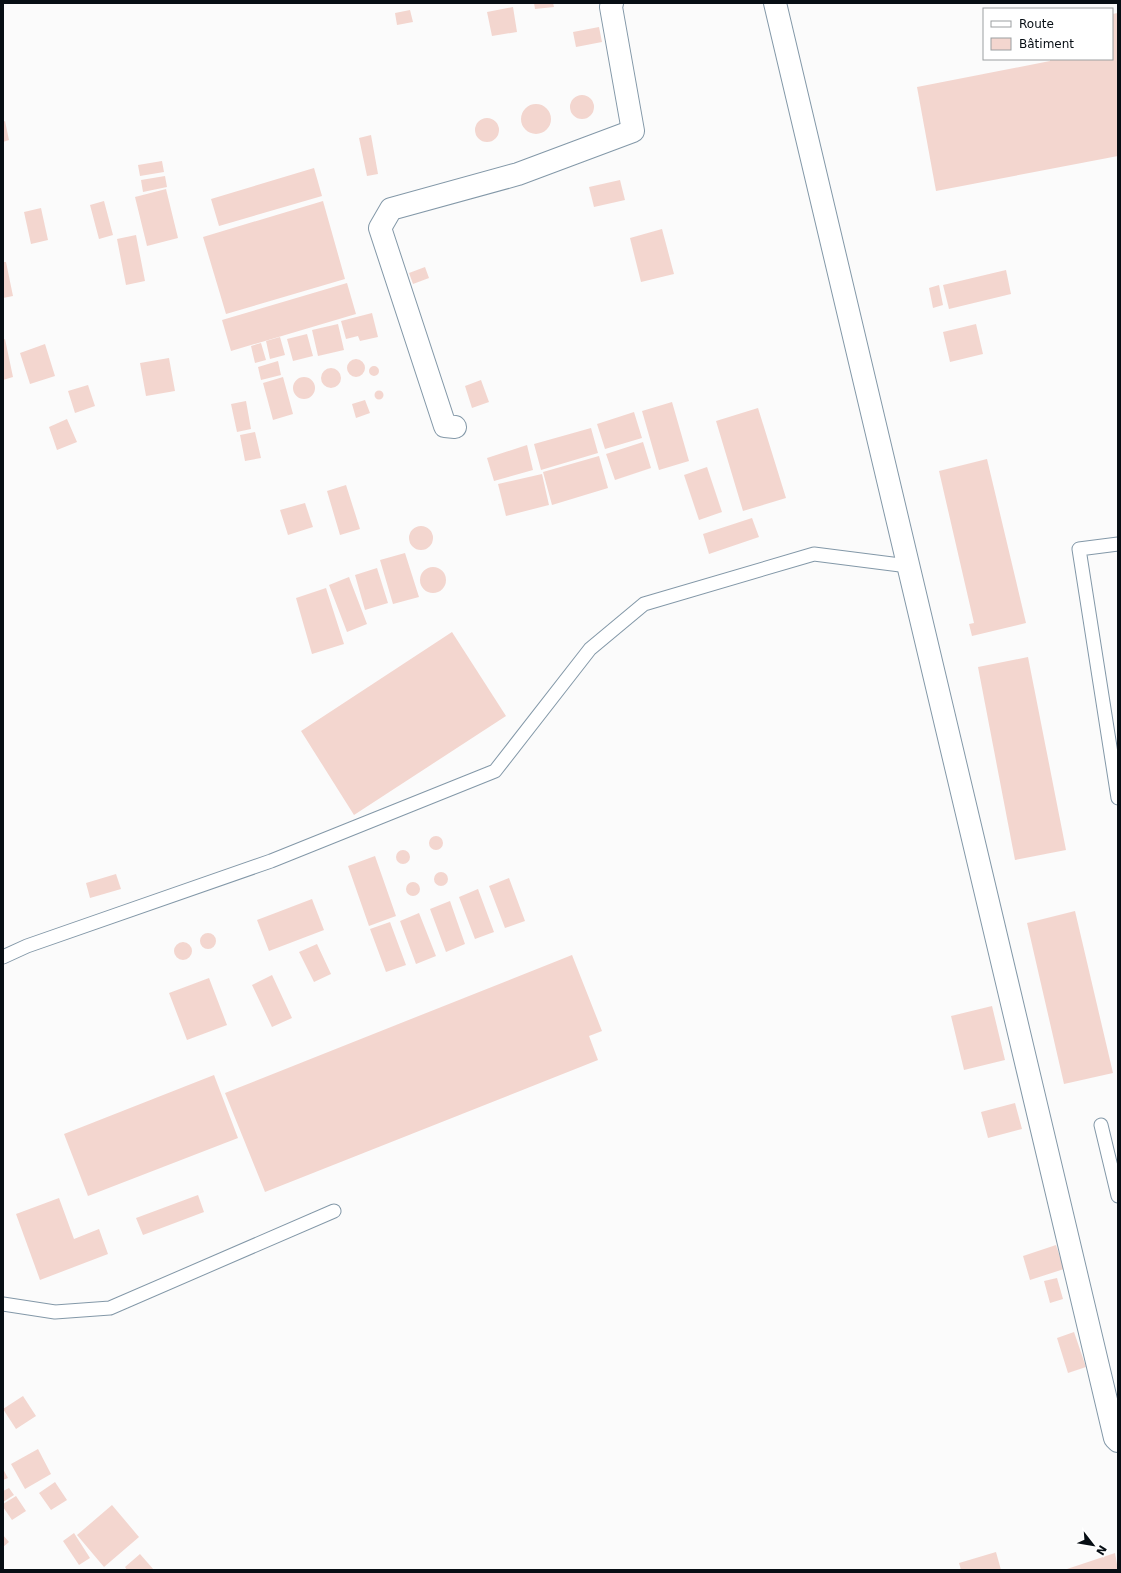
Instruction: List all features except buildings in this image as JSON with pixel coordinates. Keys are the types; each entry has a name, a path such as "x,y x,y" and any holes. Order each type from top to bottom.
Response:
{"street":[{"path":"455,427 445,426 380,228 392,209 518,174 633,131 611,7 612,3"},
{"path":"775,3 1114,1430 1118,1441"}],"lane":[{"path":"1118,544 1080,550 1118,798"},
{"path":"3,957 26,946 271,861 494,771 590,649 644,604 814,554 908,566"},
{"path":"1101,1125 1118,1196"},
{"path":"3,1304 55,1312 110,1308 334,1211"}]}
